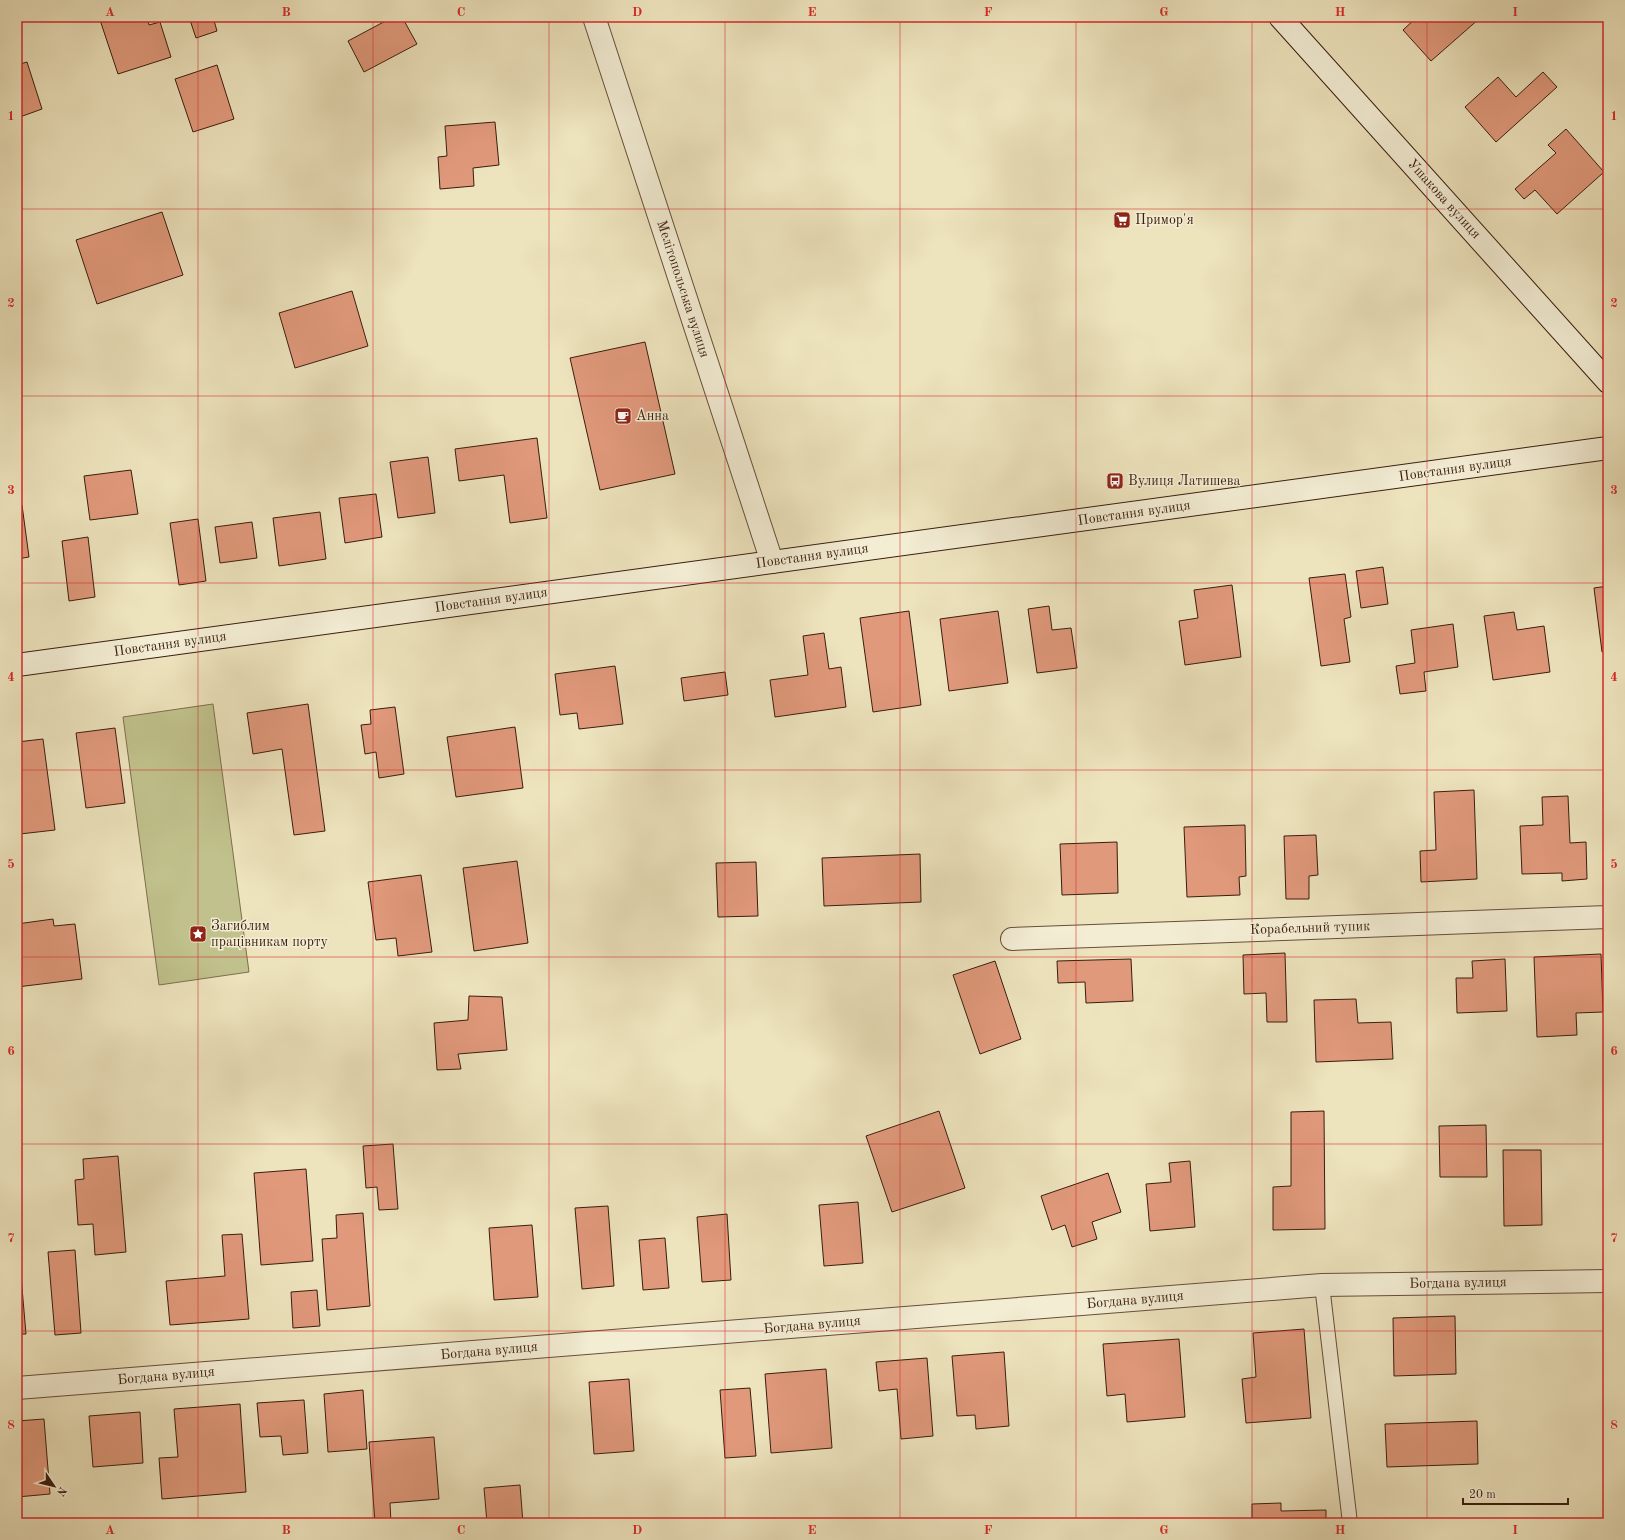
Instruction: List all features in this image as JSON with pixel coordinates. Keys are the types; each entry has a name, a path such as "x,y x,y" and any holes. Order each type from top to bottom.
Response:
{"street":[{"name":"Мелітопольська вулиця","path":"594,17 772,562"},
{"name":"Ушакова вулиця","path":"1280,17 1608,382"},
{"name":"Повстання вулиця","path":"17,665 1608,448"},
{"name":"Корабельний тупик","path":"1012,939 1608,917"},
{"name":"Богдана вулиця","path":"17,1388 1322,1285 1608,1281"}],"lane":[{"path":"1322,1285 1350,1523"}],"green space":[{"path":"213,704 249,972 159,985 123,717"}],"building":[{"path":"99,17 147,17 149,25 160,22 171,57 118,74"},
{"path":"189,17 213,17 217,31 196,38"},
{"path":"393,17 402,17 417,44 364,72 348,41"},
{"path":"1417,17 1449,17 1453,22 1459,17 1480,18 1431,61 1403,30"},
{"path":"27,62 42,109 17,118 17,65"},
{"path":"217,65 234,119 193,132 175,79"},
{"path":"1543,72 1557,87 1496,142 1465,107 1498,77 1516,97"},
{"path":"495,122 499,165 473,168 474,186 440,189 438,157 447,156 445,126"},
{"path":"1566,129 1604,172 1557,214 1535,190 1524,199 1515,189 1556,153 1548,145"},
{"path":"162,212 183,275 97,304 76,240"},
{"path":"352,291 368,346 295,368 279,313"},
{"path":"645,342 675,474 600,490 570,358"},
{"path":"537,438 547,518 510,523 504,475 459,481 455,449"},
{"path":"428,457 435,513 398,518 390,462"},
{"path":"131,470 138,514 90,520 84,476"},
{"path":"376,494 382,537 345,543 339,498"},
{"path":"22,505 29,557 17,559 17,506"},
{"path":"320,512 326,559 279,566 273,518"},
{"path":"198,519 206,581 179,585 170,523"},
{"path":"252,522 257,558 220,563 215,527"},
{"path":"88,537 95,597 69,601 62,541"},
{"path":"1383,567 1388,604 1361,608 1356,571"},
{"path":"1345,574 1351,617 1344,619 1350,662 1321,666 1309,578"},
{"path":"1232,585 1241,657 1185,665 1179,621 1198,618 1194,590"},
{"path":"1608,586 1608,651 1602,652 1594,588"},
{"path":"1049,606 1052,630 1071,628 1077,668 1037,673 1028,609"},
{"path":"909,611 921,705 873,712 860,618"},
{"path":"998,611 1008,683 949,691 940,619"},
{"path":"1514,612 1517,630 1544,626 1550,672 1493,680 1484,616"},
{"path":"1453,624 1458,667 1424,672 1426,691 1400,694 1396,666 1415,663 1411,630"},
{"path":"824,633 829,669 841,667 846,707 775,717 770,680 808,675 803,636"},
{"path":"615,666 623,724 579,729 577,713 560,715 555,674"},
{"path":"725,672 728,695 684,701 681,678"},
{"path":"308,704 325,831 294,835 282,749 253,754 247,713"},
{"path":"395,707 404,774 379,778 376,752 365,754 361,725 371,724 370,710"},
{"path":"515,727 523,788 456,797 447,737"},
{"path":"115,728 125,803 86,808 76,733"},
{"path":"43,739 55,830 20,834 17,810 17,742"},
{"path":"1474,790 1477,879 1421,882 1420,851 1436,850 1434,792"},
{"path":"1568,796 1570,843 1586,842 1587,879 1562,881 1562,873 1522,874 1520,826 1543,825 1542,797"},
{"path":"1245,825 1246,876 1239,877 1240,895 1187,897 1184,827"},
{"path":"1316,835 1318,875 1309,876 1309,899 1286,899 1284,836"},
{"path":"1117,842 1118,893 1062,895 1060,844"},
{"path":"920,854 921,902 824,906 822,858"},
{"path":"517,861 528,943 474,951 463,868"},
{"path":"756,862 758,916 718,917 716,863"},
{"path":"421,875 432,952 398,956 396,938 376,940 368,882"},
{"path":"53,919 54,926 75,924 82,979 17,987 17,924"},
{"path":"1285,953 1287,1022 1267,1022 1266,993 1244,994 1243,955"},
{"path":"1601,954 1603,1012 1576,1013 1577,1035 1537,1037 1534,957"},
{"path":"1131,959 1133,1001 1086,1003 1085,982 1058,983 1057,961"},
{"path":"1505,959 1507,1011 1457,1013 1456,978 1473,978 1472,961"},
{"path":"995,961 1021,1039 980,1054 953,975"},
{"path":"469,996 502,997 507,1050 458,1054 461,1069 437,1070 434,1023 468,1020"},
{"path":"1356,999 1358,1023 1391,1022 1393,1059 1316,1062 1314,1000"},
{"path":"939,1111 965,1188 892,1212 866,1136"},
{"path":"1324,1111 1325,1229 1273,1230 1273,1187 1291,1186 1291,1112"},
{"path":"1486,1125 1487,1177 1440,1177 1439,1126"},
{"path":"393,1144 398,1209 379,1210 377,1187 366,1188 363,1146"},
{"path":"1503,1150 1541,1150 1542,1225 1504,1226"},
{"path":"118,1156 126,1252 95,1255 93,1224 78,1225 75,1180 84,1179 83,1159"},
{"path":"1190,1161 1195,1227 1150,1231 1146,1184 1171,1182 1169,1163"},
{"path":"306,1169 313,1261 261,1265 254,1173"},
{"path":"1108,1173 1121,1212 1092,1222 1097,1239 1072,1247 1065,1225 1052,1230 1041,1196"},
{"path":"858,1202 863,1263 824,1266 819,1205"},
{"path":"608,1206 614,1286 582,1289 575,1208"},
{"path":"363,1213 370,1306 327,1310 322,1239 337,1238 336,1215"},
{"path":"727,1214 731,1280 702,1282 697,1217"},
{"path":"532,1225 538,1297 494,1300 489,1228"},
{"path":"17,1230 26,1334 17,1334"},
{"path":"242,1234 249,1319 170,1325 166,1281 225,1276 222,1235"},
{"path":"665,1238 669,1288 643,1290 639,1240"},
{"path":"75,1250 81,1333 55,1335 48,1252"},
{"path":"317,1290 320,1326 293,1328 291,1292"},
{"path":"1455,1316 1456,1374 1394,1376 1393,1318"},
{"path":"1304,1329 1311,1418 1246,1423 1242,1379 1256,1377 1253,1333"},
{"path":"1179,1339 1185,1417 1127,1422 1125,1394 1107,1396 1103,1344"},
{"path":"1004,1352 1009,1426 976,1429 975,1415 957,1416 952,1356"},
{"path":"927,1358 933,1436 901,1439 897,1389 879,1391 876,1362"},
{"path":"826,1369 832,1448 771,1453 765,1374"},
{"path":"629,1379 634,1451 594,1454 589,1382"},
{"path":"750,1388 756,1456 725,1458 720,1390"},
{"path":"363,1390 367,1449 328,1452 324,1394"},
{"path":"304,1400 308,1453 283,1455 281,1436 260,1437 257,1403"},
{"path":"240,1404 246,1492 162,1499 159,1458 178,1457 174,1409"},
{"path":"140,1412 143,1463 93,1467 89,1416"},
{"path":"44,1419 50,1494 17,1497 17,1421"},
{"path":"1477,1421 1478,1464 1387,1467 1385,1424"},
{"path":"434,1437 439,1499 390,1503 391,1523 375,1523 369,1442"},
{"path":"520,1485 523,1523 487,1523 484,1488"},
{"path":"1281,1503 1281,1511 1326,1510 1326,1523 1252,1523 1252,1504"},
{"path":"1483,1519 1483,1523 1388,1523 1388,1522"}],"place":[{"name":"Примор'я","path":"1122,220"},
{"name":"Анна","path":"623,416"},
{"name":"Вулиця Латишева","path":"1115,481"},
{"name":"Загиблим працівникам порту","path":"198,934"}]}
